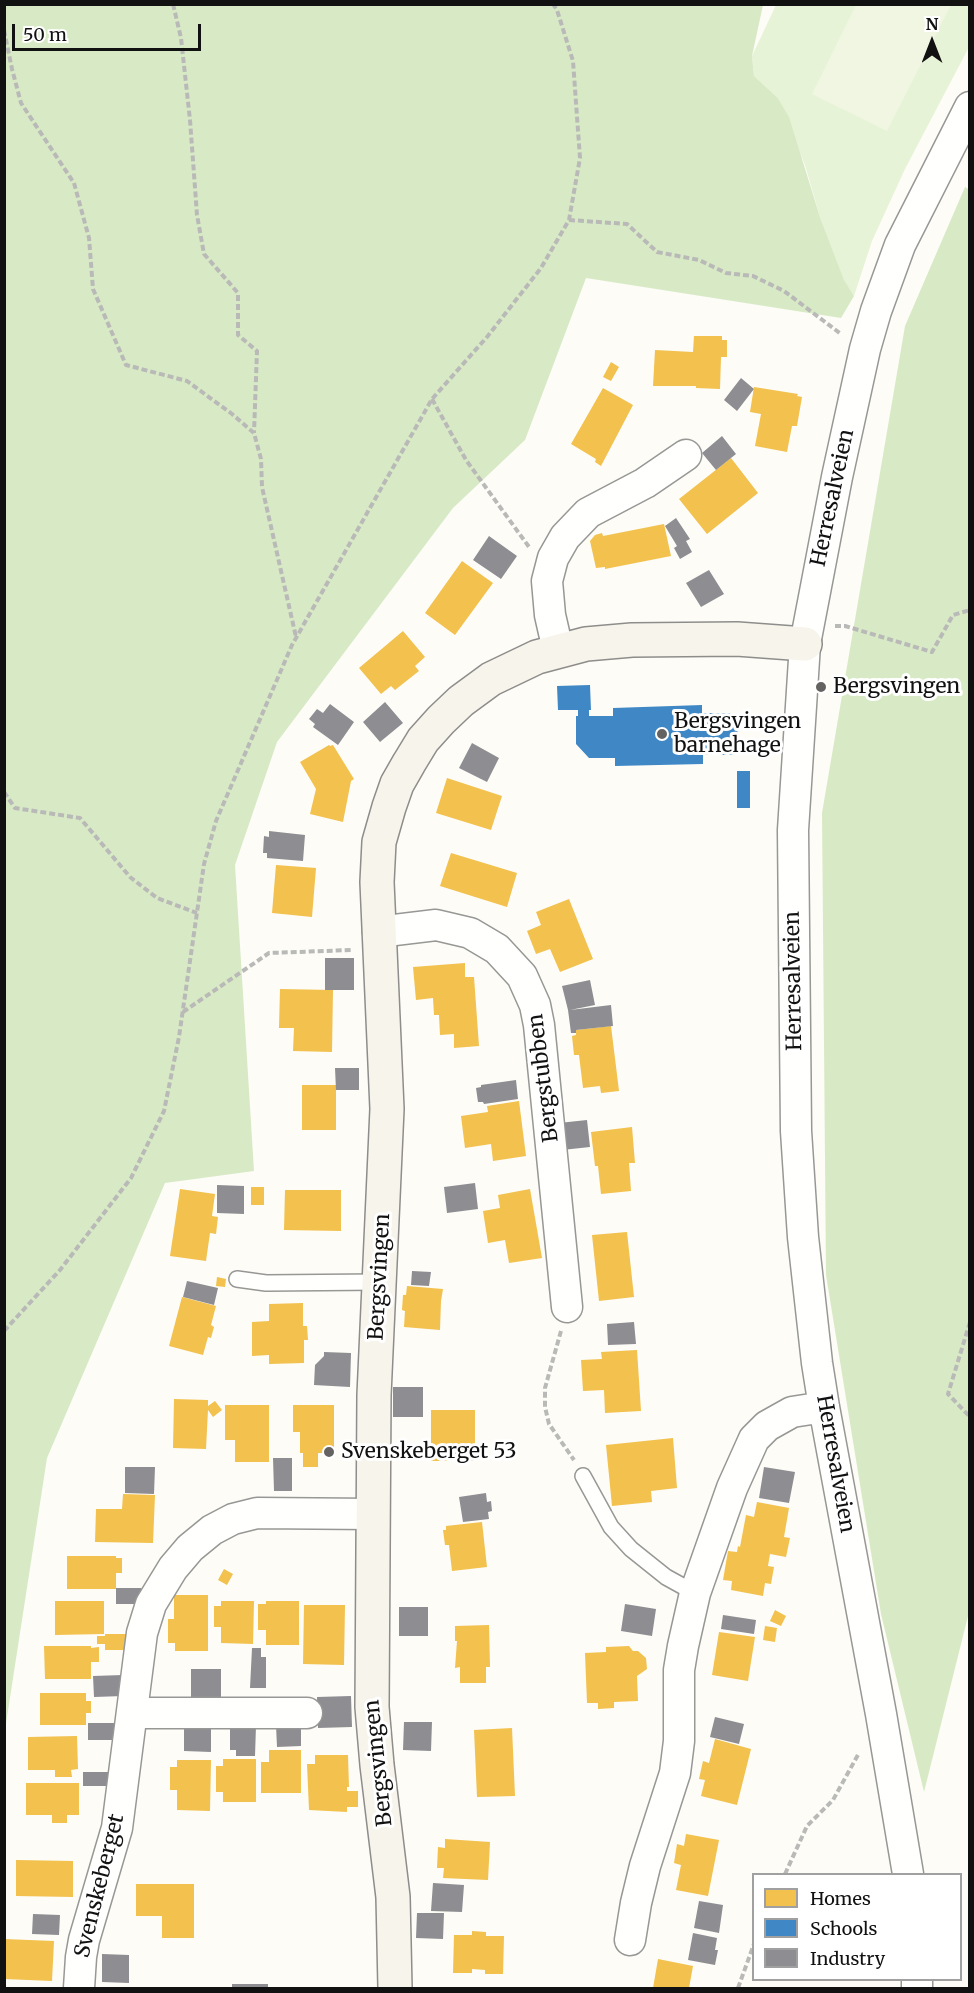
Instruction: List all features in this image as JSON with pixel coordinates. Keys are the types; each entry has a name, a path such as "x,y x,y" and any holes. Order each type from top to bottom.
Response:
{"street":[{"name":"Herresalveien","path":"908,1873 881,1714 824,1407 803,1237 796,1120 793,830 805,644 837,477 865,350 876,311 900,245 969,107"},
{"path":"558,650 550,615 549,571 553,558 565,537 588,513 645,483 686,455"},
{"name":"Bergsvingen","path":"395,1989 393,1897 372,1707 374,1395 387,1109 365,941 377,882 379,842 398,784 423,740 461,701 491,679 516,665 558,650 586,644 632,640 737,639 805,644"},
{"name":"Bergstubben","path":"365,941 436,925 470,933 497,949 522,976 536,1005 539,1025 567,1307"},
{"path":"630,1940 645,1866 675,1773 679,1741 679,1670 695,1593 732,1488 754,1439 767,1426 792,1412 824,1407"},
{"name":"Svenskeberget","path":"79,1989 84,1940 117,1828 142,1633 151,1604 173,1568 190,1548 212,1530 233,1519 256,1513 373,1514"},
{"path":"132,1713 307,1713"}],"lane":[{"path":"237,1279 266,1283 379,1282"},
{"path":"583,1476 612,1527 631,1549 666,1577 695,1593"}],"path":[{"path":"173,4 181,38 197,215 204,254 238,293 238,335 257,351 254,433 261,459 262,487 296,637"},
{"path":"4,1331 60,1270 131,1178 164,1111 183,1012 204,864 216,821 296,637 432,399 487,337 541,268 568,220 580,158 573,61 553,4"},
{"path":"4,30 21,103 74,183 89,238 93,289 126,365 187,381 254,433"},
{"path":"568,220 627,224 657,252 699,260 726,273 753,276 784,291 850,341"},
{"path":"432,399 466,460 549,571"},
{"path":"837,626 846,626 932,652 953,615 969,610"},
{"path":"4,792 15,808 80,818 104,850 130,877 157,898 197,914"},
{"path":"183,1012 269,953 365,941"},
{"path":"567,1307 545,1388 545,1407 549,1424 583,1476"},
{"path":"969,1322 948,1394 969,1417"},
{"path":"785,1873 807,1826 833,1800 863,1745"},
{"path":"738,1989 752,1947"}],"green space":[{"path":"5,4 763,5 752,56 754,76 777,97 789,117 820,217 844,280 854,296 841,318 586,278 525,440 453,508 277,742 235,865 254,1171 165,1183 47,1458 5,1730"},
{"path":"776,5 969,5 969,47 905,169 872,241 854,296 844,281 820,217 805,165 777,97 754,76 752,56"},
{"path":"856,5 951,5 887,131 812,94"},
{"path":"965,187 970,190 970,1608 924,1792 881,1614 826,1275 822,813 905,326"}],"building: Homes":[{"path":"694,336 722,336 722,340 727,340 727,357 721,357 720,389 696,388 696,386 653,386 655,350 693,352"},
{"path":"611,362 619,367 611,381 603,377"},
{"path":"754,387 798,394 797,396 802,397 797,426 792,426 787,452 755,446 761,414 750,412"},
{"path":"603,388 633,405 601,466 595,462 596,459 571,444"},
{"path":"731,458 758,493 707,534 679,499"},
{"path":"664,524 671,556 605,569 605,567 596,568 590,541 595,535 602,533 603,536"},
{"path":"462,561 493,583 455,635 425,613"},
{"path":"403,631 425,657 415,666 419,671 395,690 391,686 381,694 359,668"},
{"path":"329,745 333,745 354,779 351,781 343,822 310,814 316,789 300,762"},
{"path":"447,778 502,796 491,830 436,813"},
{"path":"451,853 517,873 507,907 440,886"},
{"path":"276,865 316,868 312,917 272,913"},
{"path":"569,899 593,959 560,972 550,949 536,954 527,931 541,925 536,912"},
{"path":"465,963 465,977 474,977 479,1046 454,1048 454,1034 440,1035 439,1015 434,1015 433,998 416,1000 413,967"},
{"path":"280,989 333,990 332,1052 293,1051 294,1028 279,1028"},
{"path":"611,1026 619,1091 601,1093 600,1086 583,1088 579,1055 574,1055 572,1036 576,1035 576,1030"},
{"path":"302,1085 336,1085 336,1130 302,1130"},
{"path":"519,1101 526,1156 493,1161 491,1144 465,1148 461,1116 488,1112 487,1106"},
{"path":"632,1127 635,1163 629,1163 631,1191 601,1194 591,1132"},
{"path":"251,1187 264,1187 264,1205 251,1205"},
{"path":"180,1189 215,1194 212,1216 218,1217 216,1234 210,1233 206,1261 170,1256"},
{"path":"530,1189 542,1258 509,1263 505,1240 488,1243 483,1211 500,1208 498,1195"},
{"path":"285,1190 341,1190 341,1231 284,1230"},
{"path":"627,1232 634,1297 599,1301 592,1235"},
{"path":"217,1277 226,1279 225,1287 216,1286"},
{"path":"407,1286 443,1289 440,1330 404,1327 403,1295 406,1295"},
{"path":"182,1297 216,1306 211,1325 214,1327 211,1338 208,1337 203,1355 169,1346"},
{"path":"303,1303 303,1326 307,1326 308,1340 304,1340 304,1363 269,1364 269,1355 252,1356 252,1322 269,1321 269,1304"},
{"path":"637,1350 641,1411 605,1413 604,1390 583,1391 581,1360 602,1359 601,1352"},
{"path":"174,1399 208,1400 208,1406 215,1401 222,1410 213,1417 208,1410 206,1449 173,1448"},
{"path":"225,1405 269,1405 269,1462 235,1462 235,1440 225,1440"},
{"path":"293,1405 334,1405 334,1453 318,1453 318,1467 303,1467 300,1432 293,1432"},
{"path":"431,1410 475,1410 475,1461 431,1461"},
{"path":"673,1438 677,1488 651,1491 652,1502 612,1506 606,1445"},
{"path":"123,1494 155,1495 153,1543 95,1542 96,1509 122,1509"},
{"path":"757,1502 789,1508 784,1537 790,1538 786,1557 770,1554 768,1566 774,1567 771,1584 765,1583 763,1596 731,1590 732,1581 723,1580 728,1551 737,1552 738,1546 740,1547 746,1515 754,1517"},
{"path":"482,1522 487,1567 452,1571 449,1545 445,1545 443,1530 446,1530 446,1526"},
{"path":"67,1556 122,1558 122,1573 116,1573 116,1589 67,1589"},
{"path":"224,1569 233,1574 227,1585 218,1580"},
{"path":"174,1595 208,1595 208,1651 175,1651 175,1643 168,1643 168,1619 174,1619"},
{"path":"55,1601 104,1601 104,1634 55,1635"},
{"path":"221,1601 254,1601 253,1644 221,1643 221,1627 214,1627 214,1606 221,1606"},
{"path":"266,1601 299,1601 299,1645 266,1645 266,1630 258,1630 258,1604 266,1604"},
{"path":"304,1605 345,1605 344,1665 303,1664"},
{"path":"775,1610 786,1616 781,1626 770,1621"},
{"path":"489,1625 490,1667 486,1667 486,1683 460,1683 460,1667 455,1668 457,1641 455,1641 455,1626"},
{"path":"765,1626 777,1628 775,1642 763,1640"},
{"path":"719,1632 755,1637 748,1681 712,1675"},
{"path":"105,1634 127,1634 127,1650 105,1650 105,1644 97,1644 97,1636 105,1636"},
{"path":"44,1646 99,1647 99,1662 91,1662 91,1679 45,1679"},
{"path":"629,1646 646,1658 647,1669 637,1676 638,1701 614,1702 614,1708 598,1709 598,1703 587,1703 585,1653 606,1652 606,1647"},
{"path":"40,1693 86,1693 86,1701 91,1701 91,1713 86,1713 86,1725 40,1725"},
{"path":"512,1728 515,1796 477,1797 474,1730"},
{"path":"77,1736 78,1769 71,1770 72,1777 55,1777 55,1770 28,1770 28,1737"},
{"path":"715,1739 751,1749 737,1805 701,1796 705,1780 699,1779 703,1761 709,1763"},
{"path":"269,1750 301,1750 301,1793 261,1793 261,1762 269,1762"},
{"path":"315,1755 348,1755 349,1787 347,1791 358,1791 358,1807 347,1807 347,1812 309,1810 307,1764 315,1764"},
{"path":"223,1759 256,1759 256,1802 223,1802 223,1792 216,1792 216,1766 223,1766"},
{"path":"177,1760 211,1760 210,1811 177,1810 177,1790 170,1790 170,1767 177,1767"},
{"path":"26,1783 79,1783 79,1815 67,1815 67,1823 52,1823 52,1815 26,1815"},
{"path":"686,1834 719,1840 708,1896 676,1890 681,1865 674,1863 677,1844 684,1846"},
{"path":"445,1839 490,1842 488,1880 443,1878 444,1868 437,1868 438,1847 445,1848"},
{"path":"16,1860 73,1861 73,1897 16,1896"},
{"path":"136,1884 194,1884 194,1938 162,1938 162,1916 136,1916"},
{"path":"472,1931 486,1932 486,1936 504,1936 503,1974 485,1974 485,1970 472,1969 472,1973 453,1973 454,1935 472,1935"},
{"path":"4,1939 54,1941 52,1981 4,1979"},
{"path":"658,1959 693,1966 689,1988 653,1988"}],"building: Schools":[{"path":"590,685 591,710 589,710 589,716 613,716 613,708 702,705 702,713 737,713 738,755 703,755 703,764 615,766 615,758 589,758 576,744 578,710 558,710 557,686"},
{"path":"737,771 750,771 750,808 737,808"}],"building: Industry":[{"path":"741,378 754,389 737,411 724,400"},
{"path":"722,436 736,454 716,470 702,453"},
{"path":"676,518 690,539 686,541 692,552 680,559 674,548 677,546 665,526"},
{"path":"489,536 517,556 501,579 473,560"},
{"path":"709,570 724,594 701,607 686,583"},
{"path":"385,702 403,723 380,742 363,722"},
{"path":"330,704 354,722 338,745 313,727 315,724 309,719 317,709 323,713"},
{"path":"472,743 499,758 487,782 459,768"},
{"path":"269,831 305,835 303,861 267,858 267,853 263,853 264,836 269,837"},
{"path":"325,958 354,958 354,990 325,990"},
{"path":"590,980 595,1005 570,1010 611,1005 613,1026 576,1030 576,1033 571,1033 562,986"},
{"path":"335,1068 359,1068 359,1090 336,1090"},
{"path":"516,1080 518,1099 484,1104 478,1102 476,1088 481,1085"},
{"path":"587,1120 590,1147 562,1150 559,1123"},
{"path":"475,1183 478,1209 447,1213 444,1187"},
{"path":"217,1185 244,1186 244,1214 217,1213"},
{"path":"412,1271 431,1272 429,1286 411,1285"},
{"path":"187,1281 218,1288 214,1305 183,1297"},
{"path":"634,1322 636,1344 608,1345 607,1324"},
{"path":"324,1352 351,1353 350,1387 314,1385 315,1365 324,1356"},
{"path":"393,1387 423,1387 423,1417 393,1417"},
{"path":"273,1458 292,1458 292,1491 274,1491"},
{"path":"125,1467 155,1467 154,1494 125,1493"},
{"path":"764,1467 795,1472 789,1503 759,1498"},
{"path":"486,1493 487,1502 491,1501 492,1511 488,1512 489,1519 463,1522 459,1497"},
{"path":"116,1588 141,1588 141,1604 116,1604"},
{"path":"625,1604 656,1609 652,1636 621,1631"},
{"path":"399,1607 428,1607 428,1636 399,1636"},
{"path":"723,1615 756,1620 754,1634 721,1629"},
{"path":"252,1648 261,1648 261,1657 266,1657 266,1688 250,1688"},
{"path":"191,1669 221,1669 221,1701 191,1701"},
{"path":"123,1675 123,1696 94,1697 93,1676"},
{"path":"351,1696 352,1727 318,1728 317,1697"},
{"path":"715,1717 744,1724 739,1744 710,1737"},
{"path":"404,1722 432,1722 431,1751 403,1750"},
{"path":"88,1723 117,1723 117,1740 88,1740"},
{"path":"184,1725 211,1725 211,1752 184,1751"},
{"path":"276,1725 301,1725 301,1746 277,1747"},
{"path":"230,1726 256,1726 255,1756 236,1756 236,1750 230,1750"},
{"path":"83,1772 109,1772 109,1786 83,1786"},
{"path":"433,1883 464,1885 462,1912 431,1911"},
{"path":"699,1901 723,1905 719,1933 694,1928"},
{"path":"417,1913 444,1913 443,1939 416,1938"},
{"path":"33,1914 60,1915 59,1935 32,1934"},
{"path":"693,1933 717,1938 715,1950 718,1950 715,1965 688,1960"},
{"path":"102,1954 129,1955 129,1983 102,1982"},
{"path":"232,1984 268,1984 268,1988 232,1988"}],"place":[{"name":"Bergsvingen","path":"821,687"},
{"name":"Bergsvingen barnehage","path":"662,734"},
{"name":"Svenskeberget 53","path":"329,1452"}]}
